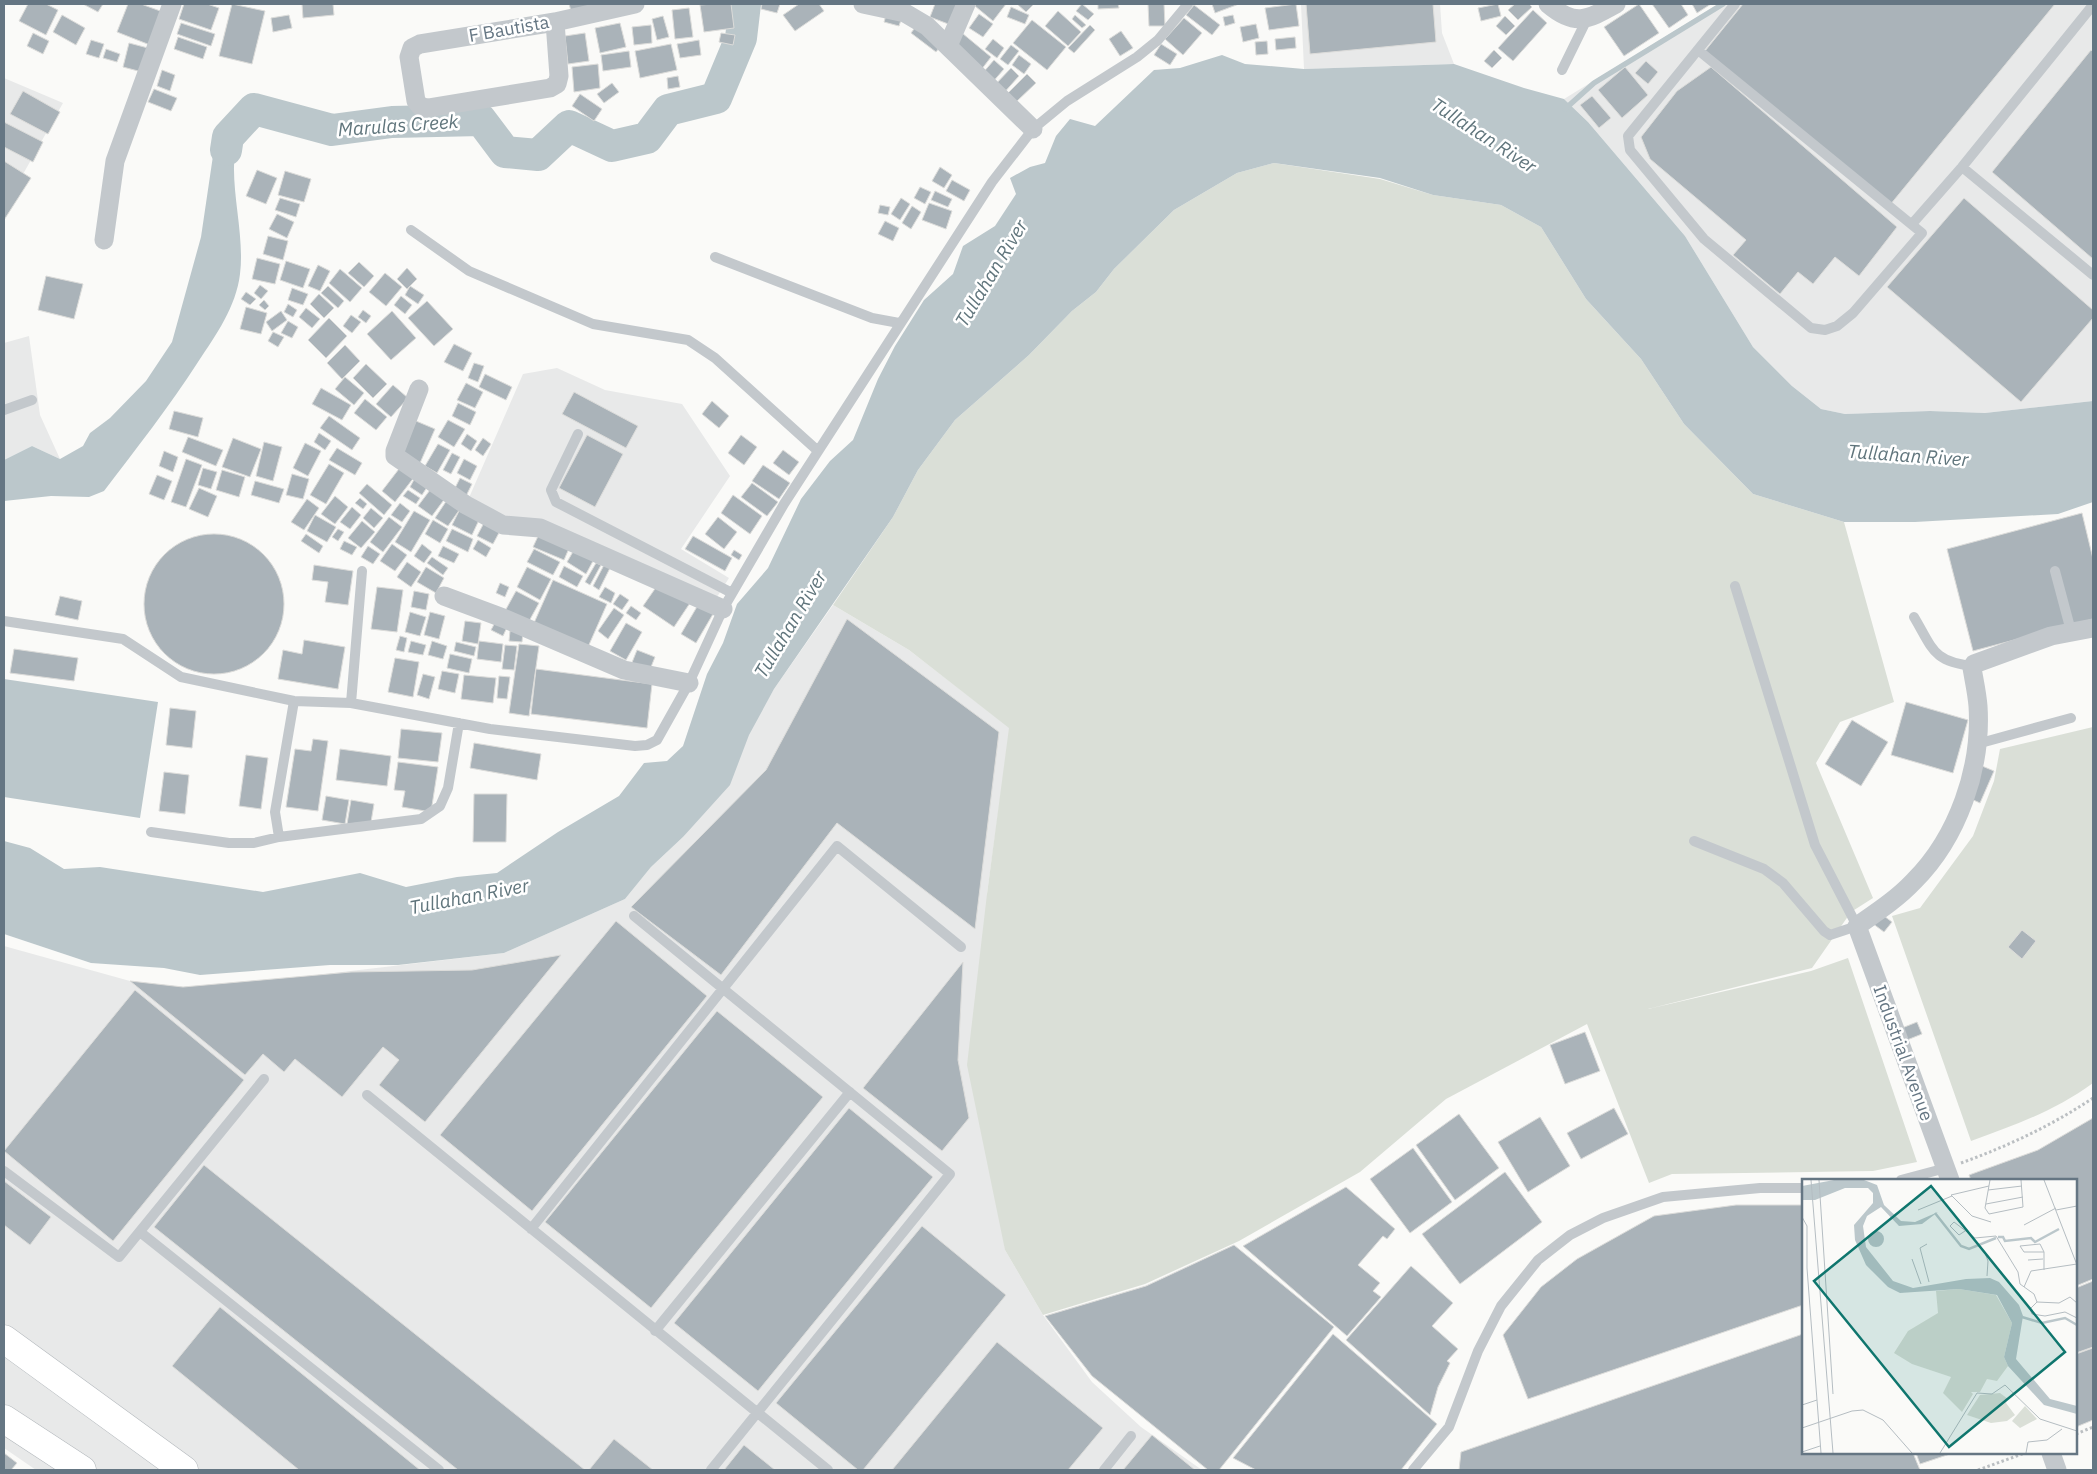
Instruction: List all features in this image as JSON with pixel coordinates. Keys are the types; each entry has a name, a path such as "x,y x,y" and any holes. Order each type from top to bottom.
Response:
{"highway":[{"path":"4,1339 184,1470"},
{"path":"4,1419 82,1470"}],"street":[{"path":"104,240 115,161 172,4"},
{"name":"F Bautista","path":"555,22 559,76 557,84 550,88 428,108 421,107 416,101 409,57 412,48 420,44 555,22 635,4"},
{"path":"863,4 905,13 927,26 1033,129"},
{"path":"948,46 966,4"},
{"path":"1548,4 1561,15 1577,20 1587,19 1616,4"},
{"path":"419,389 395,451 396,456 406,465 466,505 503,525 540,528 728,601"},
{"path":"444,596 503,618 624,670 689,683"},
{"path":"1857,926 1887,906 1915,881 1939,851 1957,818 1970,782 1977,744 1978,706 1972,666 1976,662 2011,649 2071,632 2093,628"},
{"name":"Industrial Avenue","path":"1857,926 1948,1174"},
{"path":"2051,1454 2057,1470"}],"lane":[{"path":"4,621 122,639 181,676 294,701 351,703 490,729 635,746 647,745 657,740 689,683 728,601 784,504 899,323 992,182 1033,129 1067,101 1137,57 1151,46 1188,4"},
{"path":"1698,50 1922,233 1853,313 1837,326 1825,330 1811,328 1704,239 1630,150 1628,136 1735,4"},
{"path":"1912,224 1962,167 2093,5"},
{"path":"1562,70 1587,19"},
{"path":"1962,167 2093,275"},
{"path":"411,230 469,271 593,324 688,340 715,358 818,451"},
{"path":"715,257 872,318 899,323"},
{"path":"4,410 32,400"},
{"path":"578,434 551,490 556,502 728,601"},
{"path":"351,703 362,571"},
{"path":"2055,571 2071,632"},
{"path":"1694,842 1764,870 1783,883 1824,931 1830,935 1857,926 1815,846 1735,586"},
{"path":"1914,617 1936,655 1951,663 1972,666"},
{"path":"279,837 275,812 294,701"},
{"path":"1977,744 2071,718"},
{"path":"151,832 229,843 254,843 279,837 421,819 440,806 448,788 459,723"},
{"path":"531,1229 837,846 961,947"},
{"path":"634,916 950,1174 711,1470"},
{"path":"4,1171 119,1257 264,1079"},
{"path":"655,1331 850,1092"},
{"path":"367,1096 828,1470"},
{"path":"1910,1179 1948,1174"},
{"path":"1413,1470 1449,1427 1478,1352 1501,1306 1538,1260 1570,1235 1602,1218 1663,1197 1760,1188 1802,1188"},
{"path":"140,1232 440,1470"},
{"path":"1104,1470 1131,1436"}],"path":[{"path":"1948,1174 2005,1148 2059,1120 2093,1098"},
{"path":"2077,1434 2093,1428"},
{"path":"1978,1470 2022,1454"}],"shaded area":[{"path":"1301,4 1440,4 1442,33 1454,64 1304,69"},
{"path":"1718,4 2093,4 2093,401 1985,413 1930,411 1845,414 1821,409 1792,386 1753,347 1685,236 1588,122 1564,99"},
{"path":"4,78 63,103 4,208"},
{"path":"1274,163 1380,179 1433,195 1501,205 1541,227 1586,299 1641,359 1684,424 1753,494 1844,522 1894,702 1840,722 1816,763 1873,898 1851,912 1812,968 1648,1009 1811,971 1848,958 1917,1162 1873,1171 1672,1174 1649,1183 1587,1024 1446,1099 1360,1172 1239,1241 1145,1284 1043,1315 1005,1250 967,1065 1009,728 909,650 833,605 893,517 918,470 955,420 1029,355 1072,311 1096,292 1114,269 1174,210 1237,173"},
{"path":"29,336 40,415 60,459 32,446 4,460 4,343"},
{"path":"557,368 605,390 682,404 730,476 681,549 729,578 717,597 505,519 468,500 523,374"},
{"path":"833,605 909,650 1010,728 987,894 1005,1250 1043,1315 1092,1382 1141,1427 1202,1470 36,1470 4,1448 4,946 130,981 183,987 274,980 504,953 625,899 651,867 683,837 701,814 774,689"},
{"path":"2093,727 2093,1083 2064,1102 2019,1123 1971,1141 1892,916 1920,908 1973,836 1994,781 2000,749"}],"water":[{"name":"Tullahan River","path":"1222,55 1245,64 1304,69 1454,64 1524,88 1564,99 1588,122 1685,236 1753,347 1792,386 1821,409 1845,414 1930,411 1985,413 2093,401 2093,502 2058,514 1915,522 1844,522 1753,494 1684,424 1641,359 1586,299 1541,227 1501,205 1433,195 1380,178 1274,163 1237,173 1174,210 1114,269 1096,292 1072,311 1029,355 955,420 918,470 893,517 774,689 749,735 730,785 683,837 651,867 625,899 504,953 398,965 330,965 200,975 164,968 91,963 4,934 4,841 30,848 64,869 100,867 263,892 360,873 406,887 457,877 497,873 558,832 619,796 644,763 667,761 683,746 707,674 723,643 737,604 768,568 801,499 830,461 853,440 878,379 895,346 924,300 953,274 963,246 995,226 1016,194 1010,178 1030,167 1045,163 1056,136 1070,119 1095,126 1154,70 1180,68"},
{"path":"243,106 253,120 241,134 235,152 234,181 241,244 240,274 230,309 218,331 176,395 104,491 89,497 51,496 4,501 4,460 32,446 60,459 83,446 90,433 110,418 146,381 172,342 201,237 214,149 227,122"},
{"path":"4,679 158,702 140,818 4,797"}],"building":[{"path":"28,4 46,4 58,10 46,35 19,21"},
{"path":"83,4 103,4 98,12"},
{"path":"128,4 141,4 163,12 150,45 117,32"},
{"path":"184,4 207,4 219,8 211,30 179,19"},
{"path":"232,4 265,11 252,64 219,56"},
{"path":"302,4 333,4 334,15 303,18"},
{"path":"569,4 597,4 572,14"},
{"path":"731,4 734,28 704,32 700,5"},
{"path":"762,4 780,4 777,13 761,9"},
{"path":"799,4 819,4 824,11 795,31 783,15"},
{"path":"935,4 959,4 956,27 930,17"},
{"path":"977,4 1006,4 993,21 975,6"},
{"path":"1017,4 1034,4 1026,12"},
{"path":"1082,4 1094,14 1088,20 1076,11"},
{"path":"1098,4 1118,4 1119,8 1098,9"},
{"path":"1148,4 1164,4 1165,26 1149,26"},
{"path":"1212,4 1239,4 1215,13"},
{"path":"1296,4 1299,26 1269,30 1265,8"},
{"path":"1306,4 1433,4 1436,42 1310,54"},
{"path":"1498,4 1501,16 1481,21 1478,8"},
{"path":"1515,4 1529,4 1532,7 1518,20 1508,10"},
{"path":"1639,4 1659,33 1624,56 1604,27"},
{"path":"1652,4 1681,4 1688,15 1669,28"},
{"path":"1692,4 1711,4 1697,13"},
{"path":"1743,4 2055,4 1890,205 1705,51"},
{"path":"1194,5 1220,25 1212,35 1186,15"},
{"path":"1011,7 1029,15 1025,24 1007,17"},
{"path":"689,8 693,37 675,39 672,10"},
{"path":"1533,10 1547,23 1513,61 1498,48"},
{"path":"1058,11 1081,32 1068,46 1045,26"},
{"path":"887,12 902,17 899,26 884,22"},
{"path":"979,14 993,24 983,37 969,28"},
{"path":"62,15 85,28 76,45 53,32"},
{"path":"289,15 292,28 273,32 271,18"},
{"path":"1075,15 1086,25 1082,28 1072,19"},
{"path":"1233,15 1235,23 1225,26 1223,17"},
{"path":"663,16 669,37 657,40 652,19"},
{"path":"1505,16 1515,26 1506,35 1496,26"},
{"path":"1184,18 1202,33 1183,55 1165,39"},
{"path":"1032,20 1066,47 1047,70 1013,43"},
{"path":"181,23 215,34 211,46 177,34"},
{"path":"620,23 626,47 600,53 595,28"},
{"path":"1256,24 1259,38 1243,42 1240,27"},
{"path":"651,25 652,43 634,45 632,27"},
{"path":"917,25 942,44 936,52 911,33"},
{"path":"1090,25 1095,30 1074,53 1068,48"},
{"path":"1121,31 1133,48 1120,56 1109,39"},
{"path":"33,33 49,41 43,54 27,46"},
{"path":"585,33 589,61 568,64 565,36"},
{"path":"721,33 735,35 733,45 719,42"},
{"path":"962,33 991,57 981,70 951,47"},
{"path":"178,37 207,47 203,59 174,49"},
{"path":"1295,37 1296,48 1276,50 1275,39"},
{"path":"993,39 1004,48 997,58 985,49"},
{"path":"91,40 104,44 99,58 86,54"},
{"path":"699,40 701,55 680,58 677,44"},
{"path":"1267,41 1268,54 1256,55 1255,42"},
{"path":"129,43 148,48 142,72 123,67"},
{"path":"671,44 677,70 640,78 635,51"},
{"path":"1161,44 1177,54 1170,65 1154,55"},
{"path":"1011,45 1019,51 1008,65 1000,59"},
{"path":"106,49 120,54 117,62 103,58"},
{"path":"1494,50 1502,58 1492,68 1484,61"},
{"path":"2091,50 2093,52 2093,259 1992,172"},
{"path":"629,51 631,67 603,71 601,55"},
{"path":"1019,55 1031,64 1024,74 1012,65"},
{"path":"994,60 1004,69 991,84 981,75"},
{"path":"1646,61 1658,72 1648,84 1635,73"},
{"path":"598,64 600,88 574,92 572,67"},
{"path":"1625,67 1648,95 1622,118 1598,90"},
{"path":"1711,67 1897,227 1859,276 1835,257 1813,284 1798,272 1780,294 1733,255 1746,240 1650,159 1641,137 1677,91"},
{"path":"1011,68 1019,76 1002,95 993,87"},
{"path":"162,70 175,75 170,91 157,86"},
{"path":"1027,74 1036,83 1016,102 1008,93"},
{"path":"678,76 680,87 668,89 667,78"},
{"path":"612,83 619,92 604,103 597,94"},
{"path":"154,89 177,98 171,111 148,102"},
{"path":"23,91 60,112 48,134 10,114"},
{"path":"580,94 602,109 594,121 572,106"},
{"path":"1592,96 1611,118 1599,128 1580,105"},
{"path":"4,122 43,142 33,162 4,147"},
{"path":"4,161 31,178 4,220"},
{"path":"940,167 952,175 944,188 932,181"},
{"path":"257,170 277,178 266,204 246,196"},
{"path":"285,171 311,179 304,202 278,195"},
{"path":"952,180 970,190 964,201 946,191"},
{"path":"920,187 931,192 925,204 914,198"},
{"path":"935,191 952,199 948,207 931,200"},
{"path":"280,198 300,204 296,217 275,210"},
{"path":"901,198 910,204 900,220 891,214"},
{"path":"1964,198 2093,310 2093,318 2021,402 1887,287"},
{"path":"929,203 952,211 946,229 922,220"},
{"path":"880,205 890,207 888,215 878,213"},
{"path":"912,206 921,212 911,229 902,223"},
{"path":"277,214 294,222 287,238 269,229"},
{"path":"885,221 899,228 893,241 878,234"},
{"path":"268,236 288,241 283,260 263,254"},
{"path":"257,258 280,264 275,284 252,279"},
{"path":"286,261 310,269 303,288 280,280"},
{"path":"359,262 374,276 364,287 348,273"},
{"path":"318,265 330,271 320,291 308,286"},
{"path":"407,268 417,279 407,289 397,279"},
{"path":"340,269 362,288 350,302 329,283"},
{"path":"385,273 402,287 386,306 369,292"},
{"path":"46,276 83,284 74,319 38,310"},
{"path":"260,285 268,291 261,299 254,293"},
{"path":"328,286 344,301 338,308 321,293"},
{"path":"410,286 424,295 418,304 405,295"},
{"path":"292,288 308,294 303,305 288,300"},
{"path":"246,292 256,299 250,305 241,299"},
{"path":"319,294 334,308 324,318 310,304"},
{"path":"401,296 412,305 405,314 394,305"},
{"path":"264,300 269,306 265,310 259,305"},
{"path":"427,301 453,329 434,346 408,318"},
{"path":"288,304 297,310 293,317 284,312"},
{"path":"246,307 267,313 261,334 240,329"},
{"path":"306,308 320,319 312,328 299,317"},
{"path":"363,310 371,316 366,323 358,317"},
{"path":"281,311 287,320 272,331 266,322"},
{"path":"392,311 416,338 391,360 367,334"},
{"path":"351,315 361,322 352,333 343,326"},
{"path":"329,318 347,336 326,358 308,340"},
{"path":"288,321 298,327 292,338 281,333"},
{"path":"273,332 284,337 278,347 268,341"},
{"path":"454,344 472,353 463,371 444,362"},
{"path":"345,345 360,361 342,379 327,363"},
{"path":"474,363 484,366 478,382 468,378"},
{"path":"366,364 387,384 373,398 353,378"},
{"path":"485,374 512,387 506,400 479,387"},
{"path":"345,377 364,393 354,405 335,389"},
{"path":"466,383 483,392 475,408 457,400"},
{"path":"393,385 408,398 391,417 376,404"},
{"path":"321,388 351,405 342,420 312,404"},
{"path":"574,392 638,426 626,448 562,414"},
{"path":"365,399 387,417 376,430 354,413"},
{"path":"712,401 729,416 719,428 702,414"},
{"path":"458,403 476,412 470,425 452,416"},
{"path":"174,411 203,418 198,437 169,429"},
{"path":"329,416 360,438 352,450 320,428"},
{"path":"448,420 465,429 454,447 438,437"},
{"path":"416,421 435,429 420,463 401,454"},
{"path":"319,433 331,441 325,450 314,442"},
{"path":"467,434 477,441 471,451 461,444"},
{"path":"587,435 623,454 595,507 559,488"},
{"path":"741,435 757,447 744,465 728,453"},
{"path":"188,437 223,450 216,466 182,452"},
{"path":"233,438 261,449 250,477 222,467"},
{"path":"483,438 491,444 483,456 475,450"},
{"path":"264,442 282,447 273,481 256,476"},
{"path":"305,443 321,451 308,476 293,468"},
{"path":"438,444 450,450 437,473 425,466"},
{"path":"337,448 362,463 355,475 329,460"},
{"path":"783,450 799,462 789,475 773,463"},
{"path":"164,451 178,457 173,472 159,466"},
{"path":"452,453 460,457 451,474 443,470"},
{"path":"186,459 202,465 186,507 171,502"},
{"path":"464,459 477,466 470,480 457,473"},
{"path":"329,464 344,473 326,504 310,495"},
{"path":"402,465 415,476 395,502 382,491"},
{"path":"763,465 790,483 779,499 752,481"},
{"path":"203,468 217,472 211,489 198,485"},
{"path":"222,470 245,477 239,497 216,490"},
{"path":"292,474 309,479 303,499 286,495"},
{"path":"157,475 172,481 164,500 149,494"},
{"path":"416,476 429,484 422,495 410,487"},
{"path":"460,478 472,484 466,496 454,490"},
{"path":"255,481 284,489 279,503 251,495"},
{"path":"752,483 778,502 767,516 741,497"},
{"path":"367,484 392,505 384,515 359,493"},
{"path":"433,486 446,497 432,516 418,506"},
{"path":"199,488 217,496 208,517 189,509"},
{"path":"408,490 420,498 416,504 403,496"},
{"path":"733,495 762,516 750,534 721,513"},
{"path":"335,496 348,507 335,524 321,514"},
{"path":"360,498 367,504 363,509 355,503"},
{"path":"307,499 319,508 304,530 291,522"},
{"path":"447,500 460,509 448,526 435,518"},
{"path":"400,503 410,511 402,522 391,515"},
{"path":"352,507 361,515 350,529 340,522"},
{"path":"371,508 383,518 374,528 363,518"},
{"path":"414,511 430,520 411,552 395,542"},
{"path":"459,511 479,520 472,535 452,525"},
{"path":"2082,513 2093,559 2093,619 1973,651 1947,549"},
{"path":"315,515 336,527 327,542 307,531"},
{"path":"389,517 402,527 383,552 370,542"},
{"path":"718,517 737,532 724,549 705,534"},
{"path":"433,520 448,529 440,543 425,534"},
{"path":"362,521 375,532 361,548 348,538"},
{"path":"485,521 501,529 493,544 477,536"},
{"path":"338,529 344,532 338,541 332,537"},
{"path":"452,529 473,539 468,552 446,541"},
{"path":"540,532 570,546 564,560 533,547"},
{"path":"214,534 228,535 241,539 263,555 279,577 283,590 283,618 279,631 263,653 241,669 228,673 214,674 200,673 187,669 165,653 149,631 145,618 144,604 145,590 149,577 165,555 187,539 200,535"},
{"path":"306,534 323,546 319,553 301,541"},
{"path":"693,536 732,558 725,571 685,549"},
{"path":"478,540 491,548 486,557 473,549"},
{"path":"344,541 357,547 352,555 340,549"},
{"path":"392,544 407,555 395,571 380,561"},
{"path":"422,544 432,552 424,563 414,556"},
{"path":"368,546 380,554 373,564 361,557"},
{"path":"443,546 459,554 454,563 438,556"},
{"path":"534,549 560,562 553,575 527,562"},
{"path":"574,550 593,561 586,574 567,562"},
{"path":"734,550 742,555 739,560 731,555"},
{"path":"432,557 448,568 443,575 427,563"},
{"path":"407,562 421,572 411,587 397,577"},
{"path":"596,563 601,565 590,585 585,582"},
{"path":"314,565 353,571 348,605 325,602 328,582 312,580"},
{"path":"604,565 610,568 599,590 593,586"},
{"path":"564,566 583,576 577,587 559,577"},
{"path":"426,567 444,578 436,593 417,582"},
{"path":"527,567 551,579 540,600 517,587"},
{"path":"553,580 607,604 588,647 534,623"},
{"path":"500,583 509,587 505,597 496,593"},
{"path":"659,583 690,603 674,627 643,606"},
{"path":"377,587 403,590 397,632 371,629"},
{"path":"605,587 615,593 611,603 599,597"},
{"path":"414,591 429,594 426,610 411,607"},
{"path":"516,591 539,603 528,623 505,611"},
{"path":"620,594 629,600 622,610 613,604"},
{"path":"60,596 82,601 78,620 55,615"},
{"path":"698,605 713,614 696,643 681,634"},
{"path":"631,606 641,613 636,620 626,613"},
{"path":"614,608 624,615 608,639 598,631"},
{"path":"410,612 426,617 420,636 405,632"},
{"path":"430,612 445,616 439,639 424,635"},
{"path":"497,619 508,625 503,636 491,630"},
{"path":"847,619 999,732 975,929 837,823 721,975 631,907 766,770"},
{"path":"465,621 481,623 478,644 462,641"},
{"path":"626,623 642,632 626,660 610,651"},
{"path":"510,631 523,632 522,642 509,641"},
{"path":"400,636 407,638 404,652 396,650"},
{"path":"304,640 345,647 338,689 278,679 283,650 302,654"},
{"path":"411,641 426,645 423,655 408,652"},
{"path":"432,641 447,646 443,659 428,655"},
{"path":"479,641 503,644 501,662 477,659"},
{"path":"456,642 476,647 474,656 454,651"},
{"path":"519,644 539,646 529,716 509,713"},
{"path":"505,645 517,646 514,670 502,669"},
{"path":"14,649 78,658 74,681 10,673"},
{"path":"637,650 655,657 649,672 631,665"},
{"path":"450,654 472,659 469,673 447,668"},
{"path":"395,658 419,662 413,697 388,692"},
{"path":"536,669 652,684 647,728 531,714"},
{"path":"442,671 459,674 455,693 438,689"},
{"path":"423,674 435,677 429,699 417,695"},
{"path":"464,675 496,678 493,703 461,699"},
{"path":"499,676 510,677 507,699 497,698"},
{"path":"1906,702 1968,720 1953,773 1891,755"},
{"path":"170,708 196,711 192,748 166,745"},
{"path":"1852,720 1888,742 1861,786 1825,764"},
{"path":"401,729 442,733 438,762 398,758"},
{"path":"313,739 328,741 318,811 286,807 295,749 311,751"},
{"path":"474,743 541,754 537,780 470,768"},
{"path":"340,749 391,756 387,786 336,780"},
{"path":"246,755 268,758 261,809 239,806"},
{"path":"398,762 438,767 431,812 402,807 405,791 394,790"},
{"path":"1982,766 1994,771 1980,803 1969,798"},
{"path":"164,772 189,775 185,814 159,811"},
{"path":"474,794 507,794 506,842 473,842"},
{"path":"326,796 349,800 345,824 322,820"},
{"path":"351,800 374,804 371,822 347,824"},
{"path":"1880,913 1892,922 1884,932 1872,923"},
{"path":"616,921 707,996 532,1211 440,1135"},
{"path":"2022,930 2036,941 2022,959 2008,947"},
{"path":"561,955 425,1122 379,1085 399,1060 383,1047 342,1097 295,1059 284,1072 263,1054 245,1075 130,981 183,987 351,972 472,970"},
{"path":"963,962 958,1060 969,1118 942,1151 863,1088"},
{"path":"135,990 244,1080 113,1241 4,1151"},
{"path":"717,1011 823,1097 651,1308 545,1222"},
{"path":"1917,1022 1922,1034 1907,1040 1902,1028"},
{"path":"1585,1032 1600,1071 1565,1084 1550,1045"},
{"path":"849,1108 933,1177 758,1391 674,1323"},
{"path":"1614,1108 1628,1134 1581,1159 1567,1133"},
{"path":"1459,1114 1499,1168 1455,1200 1416,1145"},
{"path":"1540,1117 1570,1166 1528,1192 1498,1142"},
{"path":"2093,1118 2093,1279 2077,1286 2077,1179 1971,1179 1969,1175 2038,1150"},
{"path":"1413,1148 1452,1202 1410,1233 1370,1179"},
{"path":"204,1165 585,1470 458,1470 154,1227"},
{"path":"1505,1172 1542,1222 1460,1284 1422,1234"},
{"path":"4,1181 51,1217 30,1245 4,1225"},
{"path":"1346,1187 1395,1229 1387,1239 1383,1236 1358,1265 1380,1283 1373,1291 1381,1297 1347,1336 1243,1246"},
{"path":"1736,1205 1802,1205 1802,1305 1528,1399 1503,1335 1541,1287 1577,1259 1654,1216"},
{"path":"922,1226 1006,1295 863,1470 858,1470 776,1403"},
{"path":"1234,1245 1334,1327 1219,1470 1208,1470 1092,1376 1045,1316 1146,1286"},
{"path":"1411,1266 1453,1303 1432,1326 1458,1349 1447,1361 1450,1363 1438,1387 1430,1415 1346,1340"},
{"path":"2093,1281 2093,1347 2077,1353 2077,1288"},
{"path":"220,1307 420,1470 299,1470 172,1366"},
{"path":"1333,1334 1437,1424 1401,1470 1256,1470 1233,1458"},
{"path":"1802,1334 1802,1454 1913,1454 1920,1470 1459,1470 1461,1452"},
{"path":"997,1342 1103,1428 1068,1470 892,1470"},
{"path":"2093,1348 2093,1420 2077,1427 2077,1354"},
{"path":"1152,1435 1195,1470 1123,1470"},
{"path":"614,1439 653,1470 589,1470"},
{"path":"744,1445 775,1470 724,1470"},
{"path":"4,1453 17,1463 11,1470 4,1470"},
{"path":"1916,1454 1950,1454 1920,1464"}],"waterway":[{"name":"Marulas Creek","path":"226,150 228,137 254,109 332,130 392,122 481,120 505,152 538,155 569,126 612,146 647,138 668,110 716,98 741,38 745,4"},
{"path":"1565,109 1594,83 1723,4"}]}
